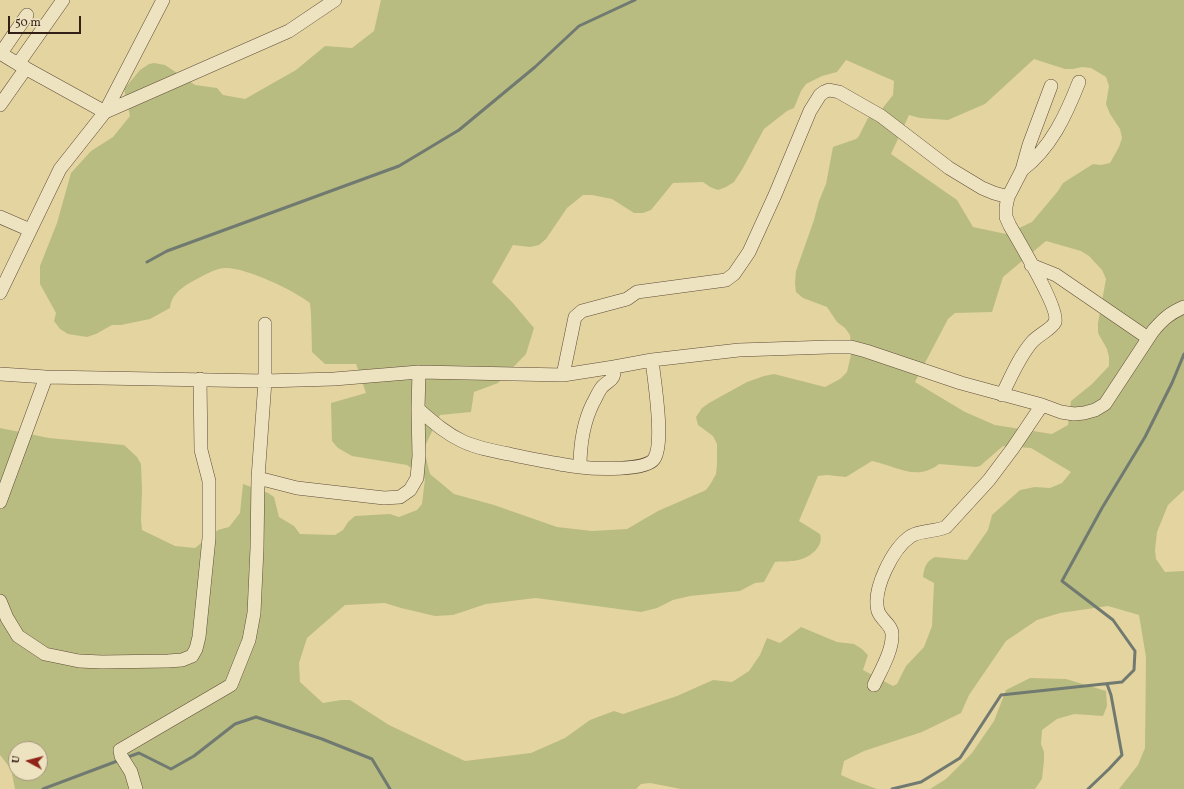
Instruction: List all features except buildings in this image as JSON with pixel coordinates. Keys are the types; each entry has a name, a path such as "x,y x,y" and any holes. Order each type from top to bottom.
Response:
{"street":[{"path":"0,105 22,66 63,0"},
{"path":"0,293 60,168 104,112 163,0"},
{"path":"104,112 289,31 334,0"},
{"path":"27,15 0,53 104,112"},
{"path":"1022,170 1033,162 1042,152 1067,112 1079,82"},
{"path":"1002,395 1025,351 1034,340 1053,324 1056,318 1047,294 1006,217 1008,197 1022,170 1029,145 1050,86"},
{"path":"563,375 575,317 582,311 627,299 637,292 726,280 734,274 749,252 775,195 810,111 820,95 829,90 839,92 881,116 949,168 982,188 1008,197"},
{"path":"0,217 30,230"},
{"path":"1031,265 1056,275 1148,338"},
{"path":"0,374 46,377 265,381 334,379 418,372 563,375 652,360 739,350 829,346 851,347 866,351 961,383 1042,405 1061,412 1074,414 1095,410 1105,404 1148,338 1161,321 1184,307"},
{"path":"136,789 131,772 121,756 121,749 231,685 249,640 254,613 258,478 265,381 265,324"},
{"path":"418,409 443,431 463,442 484,449 580,467 624,468 643,466 654,459 657,449 659,430 652,360"},
{"path":"580,467 580,451 587,419 599,391 613,378 614,367"},
{"path":"258,478 297,488 384,498 400,497 410,490 417,478 419,456 418,372"},
{"path":"0,502 46,377"},
{"path":"0,601 7,618 18,636 45,654 79,661 102,662 168,661 182,660 192,656 196,649 199,637 209,538 209,481 201,450 200,379"},
{"path":"874,685 891,647 891,627 883,620 879,612 877,599 880,584 891,559 902,542 913,535 946,527 989,480 1014,448 1042,405"}],"green space":[{"path":"381,0 1184,0 1184,490 1168,505 1157,532 1155,550 1156,559 1165,572 1184,571 1184,789 1119,789 1138,765 1145,748 1146,657 1139,615 1108,606 1060,613 1037,620 1006,641 969,695 961,713 922,732 864,751 844,761 841,775 877,789 681,789 650,783 641,784 636,789 15,789 13,781 48,781 48,741 8,741 8,765 0,755 0,428 49,438 124,445 137,457 141,464 142,530 175,546 195,548 218,530 229,527 240,513 243,484 268,493 274,497 279,517 294,526 300,534 335,535 343,530 348,522 355,516 390,514 399,517 417,510 422,504 425,479 407,465 352,456 338,448 332,441 331,403 366,393 356,364 325,364 312,352 310,303 293,292 246,272 226,268 218,269 185,286 174,297 170,308 150,319 121,325 112,325 87,337 68,334 60,329 54,321 56,313 40,284 40,266 57,223 71,173 91,151 113,137 130,116 124,89 140,70 149,64 154,63 165,65 195,85 217,88 223,95 245,99 296,70 325,46 352,48 374,31","holes":["1034,59 1065,69 1082,67 1091,68 1106,77 1109,86 1106,104 1110,114 1120,129 1122,138 1119,147 1110,163 1101,165 1093,164 1063,183 1032,222 1006,234 973,227 957,200 891,154 909,115 920,118 948,120 985,104","846,60 894,81 893,95 882,109 868,118 859,136 856,139 833,147 826,184 796,271 796,292 803,298 827,307 837,322 845,328 850,335 851,355 847,372 840,379 825,387 774,374 747,382 709,403 702,408 696,417 698,425 713,436 717,444 716,474 711,483 706,490 658,511 627,529 592,531 557,527 494,505 454,494 430,474 424,450 440,415 471,412 474,392 498,383 526,354 534,328 512,302 492,282 513,245 530,247 539,245 546,239 567,208 583,195 592,195 612,199 634,213 643,213 651,210 673,183 703,182 718,190 726,187 734,182 764,129 787,111 794,108 801,91 806,84 822,76 837,72","1046,241 1081,251 1089,256 1102,270 1106,279 1098,323 1098,333 1107,349 1109,357 1109,366 1092,384 1071,401 1068,425 1052,434 995,425 965,412 915,382 948,319 955,313 992,312 1003,277","1003,446 1031,448 1071,472 1062,483 1050,488 1035,487 1020,490 992,515 988,530 967,560 935,557 928,563 923,577 934,583 932,626 924,647 906,666 897,684 893,686 863,670 868,655 862,649 854,644 837,642 801,627 780,643 767,638 760,655 749,671 732,682 713,680 677,696 623,714 614,711 590,720 565,738 531,753 465,761 389,725 350,700 323,703 300,682 299,663 307,638 345,605 385,603 435,616 453,615 486,604 536,598 641,612 657,608 673,600 690,596 740,591 755,583 764,582 775,562 800,560 812,554 818,547 821,541 820,534 799,521 818,476 827,475 846,477 872,461 914,472 922,472 939,464 980,466"]},
{"path":"1030,678 1066,679 1106,691 1107,706 1103,716 1074,714 1057,719 1042,730 1041,744 1044,752 1044,761 1042,779 1035,789 930,789 946,779 972,753 994,721 1006,690"}],"waterway":[{"path":"147,262 167,251 399,166 459,130 535,67 579,26 635,0"},
{"path":"892,789 921,782 960,758 1001,695 1122,682 1134,670 1135,651 1113,620 1062,581 1102,508 1145,437 1172,383 1184,354"},
{"path":"1088,789 1122,755 1111,695 1107,684"},
{"path":"125,758 139,753 171,769 194,756 235,724 256,717 322,739 372,759 390,789"},
{"path":"43,789 120,760"}]}
